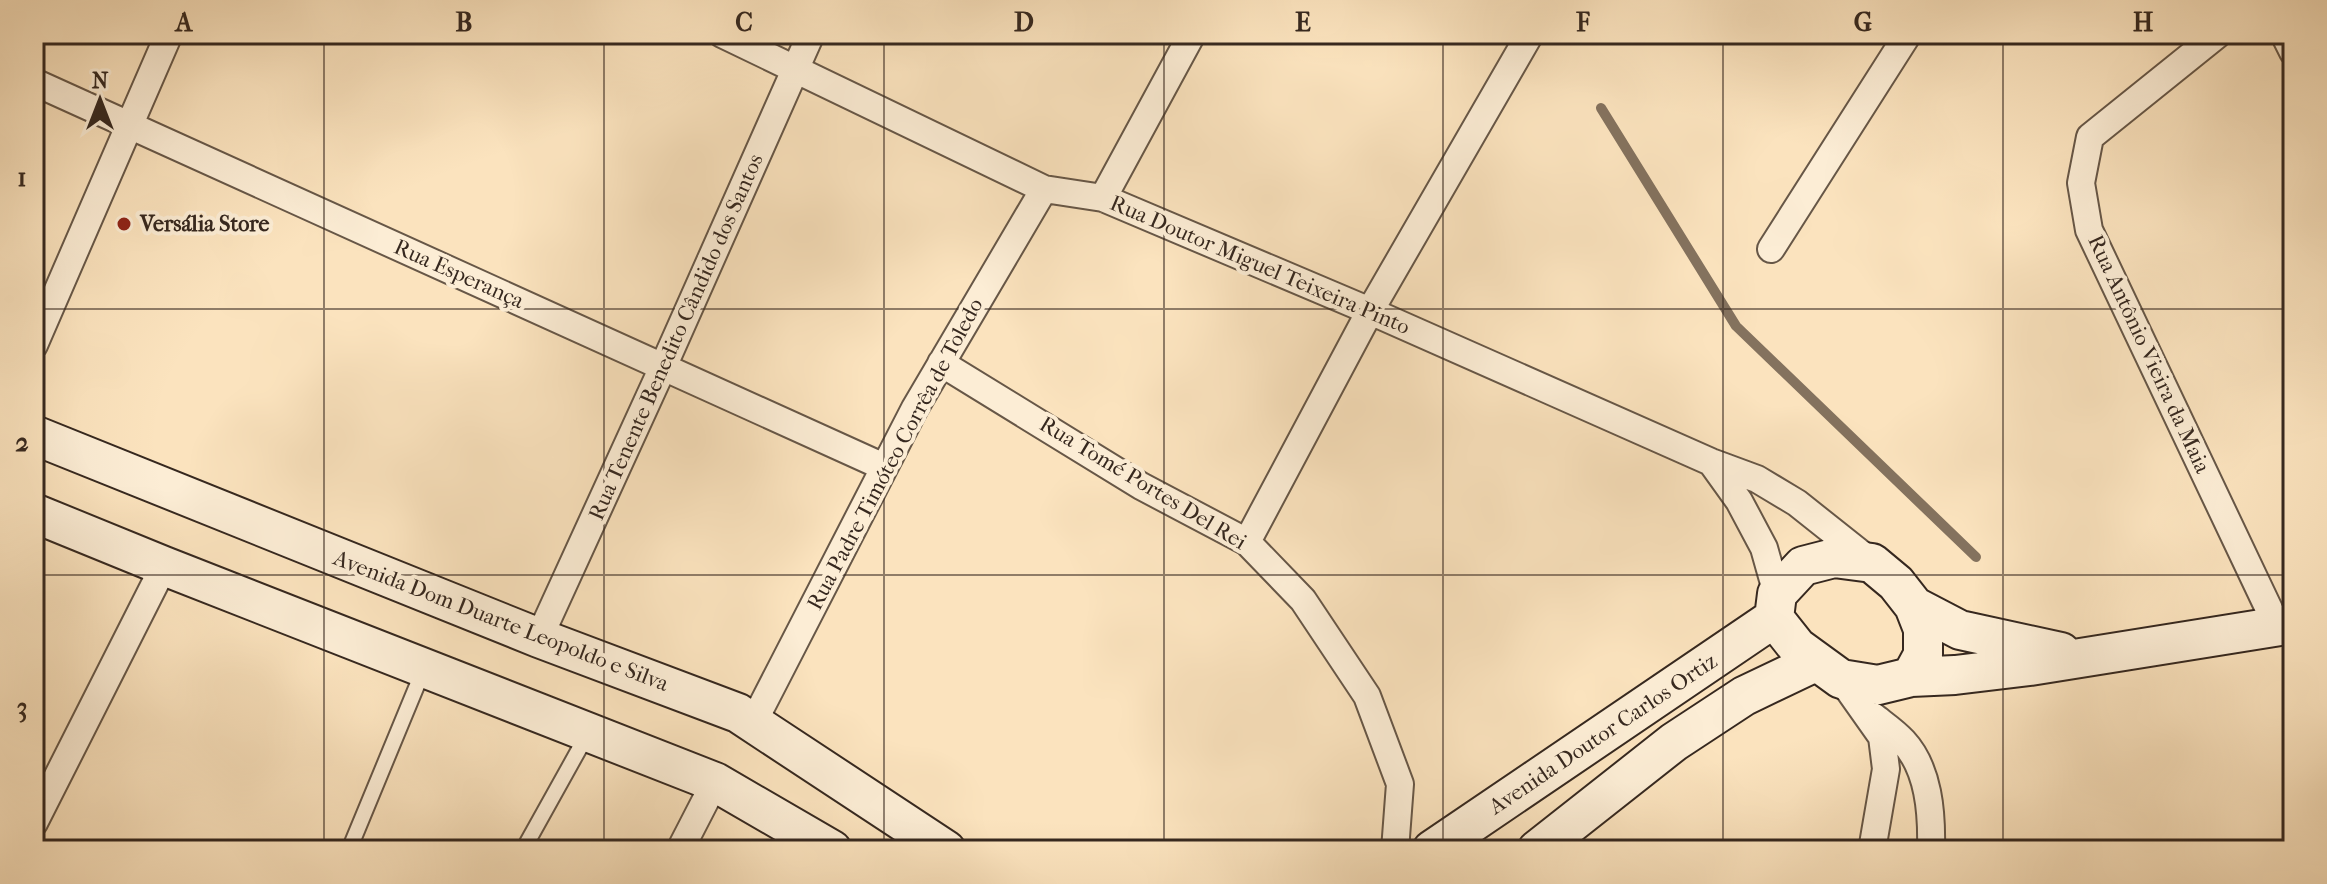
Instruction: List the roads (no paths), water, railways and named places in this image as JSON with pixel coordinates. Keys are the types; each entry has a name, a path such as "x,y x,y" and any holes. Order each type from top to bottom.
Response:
{"main road":[{"name":"Avenida Dom Duarte Leopoldo e Silva","path":"34,435 539,638 738,713 946,850"},
{"path":"34,513 715,782 832,850"},
{"path":"1911,677 1923,655 1923,629 1914,606 1896,583 1872,563 1834,558 1803,566 1776,606 1797,647 1828,670 1878,685 1911,677 1955,675 2091,657 2285,625"},
{"name":"Avenida Doutor Carlos Ortiz","path":"1432,850 1776,606"},
{"path":"1914,606 1960,630 2091,657"},
{"path":"1537,850 1674,742 1744,696 1828,670"}],"street":[{"path":"34,345 169,34"},
{"name":"Rua Doutor Miguel Teixeira Pinto","path":"722,34 1044,189 1103,198 1370,311 1711,462 1757,479 1797,503 1872,563"},
{"name":"Rua Tenente Benedito Cândido dos Santos","path":"539,638 811,34"},
{"path":"1103,198 1192,34"},
{"path":"1771,249 1908,34"},
{"name":"Rua Antônio Vieira da Maia","path":"2218,34 2090,137 2081,183 2089,230 2285,625"},
{"path":"2284,34 2293,52"},
{"path":"1247,542 1370,311 1525,35"},
{"name":"Rua Esperança","path":"34,82 884,467"},
{"name":"Rua Padre Timóteo Corrêa de Toledo","path":"753,723 884,467 941,363 1044,189"},
{"name":"Rua Tomé Portes Del Rei","path":"941,363 1141,486 1247,542 1303,600 1367,696 1400,784 1395,850"},
{"path":"1711,462 1739,501 1764,548 1776,606"},
{"path":"34,823 164,566"},
{"path":"1828,670 1864,709 1904,741 1925,777 1932,824 1931,850"},
{"path":"1864,709 1882,737 1886,769 1872,850"},
{"path":"680,850 715,782"}],"lane":[{"path":"349,850 424,666"},
{"path":"523,850 588,732"}],"waterway":[{"path":"1601,108 1736,326 1976,557"}],"place":[{"name":"Versália Store","path":"124,224"}]}
